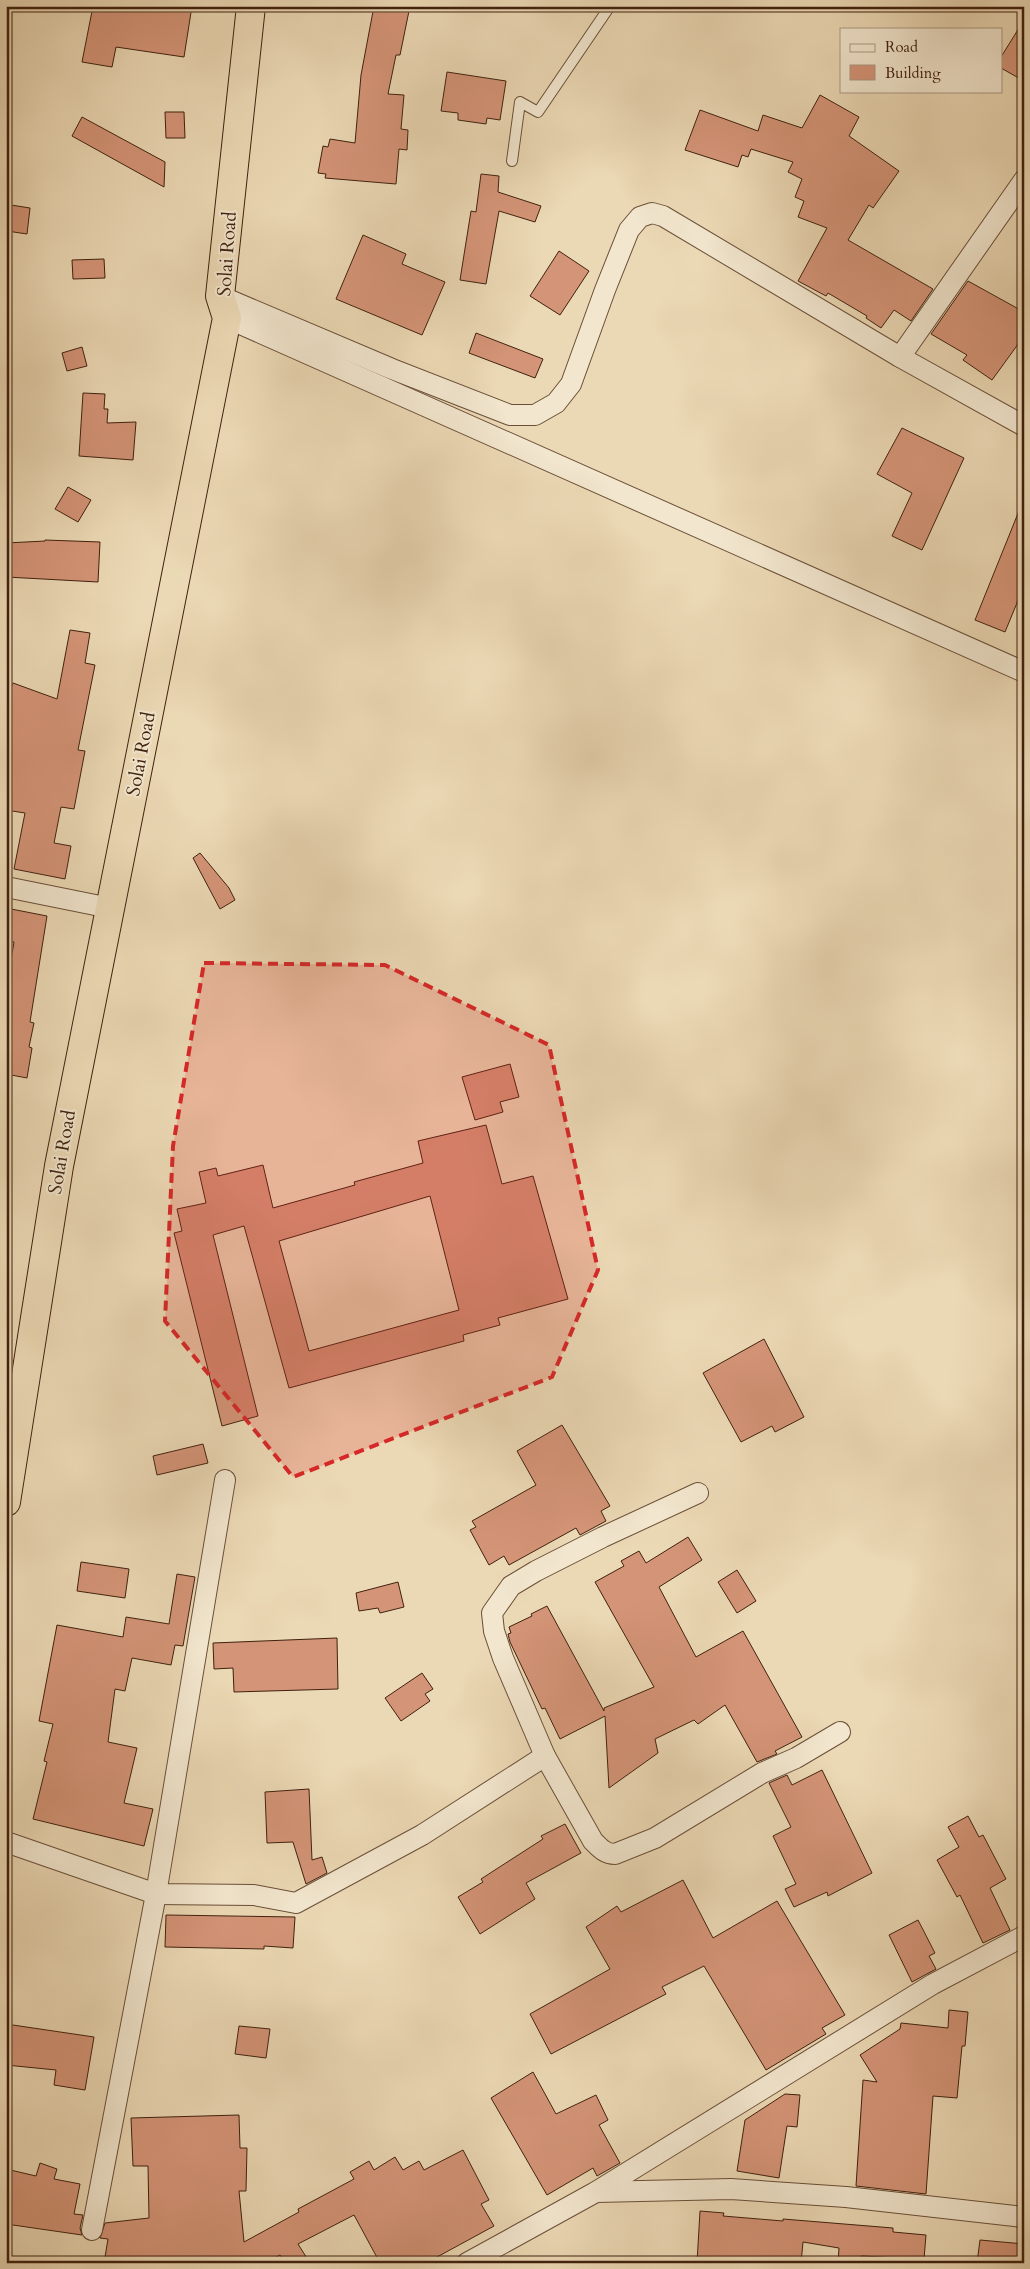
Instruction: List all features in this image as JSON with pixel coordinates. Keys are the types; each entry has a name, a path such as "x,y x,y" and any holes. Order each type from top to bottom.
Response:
{"highway":[{"name":"Solai Road","path":"6,1502 13,1420 59,1166 224,307 251,6"}],"street":[{"path":"900,357 1024,180"},
{"path":"224,307 510,415 535,415 556,403 571,384 629,230 640,217 652,213 663,216 900,357 1024,426"},
{"path":"224,307 1024,672"},
{"path":"6,887 110,908"},
{"path":"92,2230 156,1894 225,1480"},
{"path":"698,1493 554,1561 511,1586 492,1613 494,1631 545,1756 593,1841 602,1850 609,1854 615,1854 655,1838 762,1773 796,1758 840,1732"},
{"path":"6,1842 156,1894 254,1895 296,1902 422,1835 545,1756"},
{"path":"466,2263 594,2192 933,1984 1024,1936"},
{"path":"594,2192 731,2189 846,2197 1024,2217"}],"lane":[{"path":"512,160 520,102 538,112 610,6"}],"highlighted area":[{"path":"204,963 385,965 549,1045 598,1270 552,1377 293,1477 165,1321 173,1146"}],"building":[{"path":"93,6 192,6 184,57 116,47 112,67 82,62"},
{"path":"374,6 410,6 400,55 396,55 388,94 404,95 401,129 408,130 407,150 399,149 396,184 325,178 326,174 318,173 323,146 328,147 330,139 355,143 361,75"},
{"path":"1024,20 1024,81 1002,69 1002,55"},
{"path":"447,72 506,81 500,120 487,118 486,124 458,120 458,113 441,111"},
{"path":"820,95 859,117 849,136 899,171 873,208 869,205 848,240 933,289 911,321 894,310 881,328 866,318 867,316 828,293 826,296 798,281 827,228 798,217 804,201 795,197 802,179 788,172 793,162 751,149 748,157 742,155 738,167 685,150 700,110 758,131 763,115 802,128"},
{"path":"165,112 184,112 185,138 166,138"},
{"path":"82,117 165,162 164,187 72,136"},
{"path":"481,174 499,176 498,192 541,206 535,222 499,211 486,284 460,280 471,211 476,212"},
{"path":"11,205 30,208 27,234 7,231"},
{"path":"363,235 406,254 402,264 445,282 422,335 336,299"},
{"path":"559,251 589,271 560,315 530,296"},
{"path":"104,259 105,278 73,279 72,260"},
{"path":"968,281 1024,312 1024,336 992,380 963,360 967,355 931,334"},
{"path":"476,333 543,359 535,378 469,353"},
{"path":"82,347 87,366 67,371 62,353"},
{"path":"83,393 105,394 104,409 108,409 107,423 136,422 133,460 79,456"},
{"path":"902,428 964,458 922,550 892,536 912,493 877,474"},
{"path":"68,487 91,500 78,522 55,509"},
{"path":"1023,501 1024,586 1005,632 975,620"},
{"path":"45,540 100,542 98,582 6,577 6,543"},
{"path":"70,630 90,633 85,663 95,665 78,750 85,751 74,809 61,807 54,843 71,846 65,879 14,869 25,813 6,810 6,700 13,683 57,699"},
{"path":"200,853 229,888 235,900 220,909 193,858"},
{"path":"6,908 47,916 30,1022 34,1023 29,1047 32,1048 27,1078 6,1074 6,989 14,942 6,940"},
{"path":"510,1064 519,1097 500,1102 503,1112 475,1120 462,1077"},
{"path":"486,1125 502,1184 533,1176 568,1299 498,1318 500,1325 463,1335 464,1341 289,1388 244,1226 213,1235 258,1416 222,1426 174,1233 182,1231 177,1209 206,1203 199,1172 216,1168 218,1176 263,1165 273,1208 355,1185 354,1182 423,1163 418,1141","holes":["430,1196 459,1310 309,1351 279,1241"]},
{"path":"764,1339 804,1417 775,1432 772,1426 741,1442 703,1373"},
{"path":"562,1425 610,1506 601,1511 606,1521 580,1535 576,1528 509,1565 504,1556 489,1565 470,1530 476,1527 472,1521 536,1485 517,1451"},
{"path":"203,1444 208,1463 157,1475 153,1456"},
{"path":"688,1537 702,1560 659,1587 696,1657 743,1631 802,1737 775,1751 777,1754 757,1762 725,1705 698,1724 694,1720 655,1739 658,1753 609,1788 605,1716 560,1739 545,1708 542,1709 510,1642 508,1634 511,1633 509,1627 547,1606 604,1711 604,1708 654,1687 595,1582 624,1566 621,1561 639,1551 646,1563"},
{"path":"81,1562 129,1569 125,1598 77,1591"},
{"path":"737,1570 756,1601 737,1613 718,1582"},
{"path":"177,1574 195,1577 183,1646 175,1645 171,1665 132,1658 125,1691 115,1689 108,1742 137,1748 124,1803 153,1809 144,1846 33,1819 47,1762 44,1761 53,1724 39,1721 57,1625 123,1637 126,1617 169,1624"},
{"path":"398,1582 404,1607 380,1613 378,1608 359,1611 356,1593"},
{"path":"337,1638 338,1689 234,1692 233,1668 214,1669 213,1643"},
{"path":"422,1673 433,1689 425,1694 430,1701 401,1721 385,1698"},
{"path":"822,1770 872,1873 828,1896 827,1892 794,1907 785,1889 796,1884 773,1836 791,1827 769,1783 787,1775 792,1785"},
{"path":"309,1789 312,1860 322,1857 327,1873 306,1884 293,1842 267,1843 265,1792"},
{"path":"968,1816 979,1837 983,1835 1006,1879 990,1888 1010,1930 983,1943 960,1895 957,1897 937,1860 959,1847 948,1827"},
{"path":"565,1824 581,1853 526,1883 535,1899 480,1934 458,1897 483,1882 481,1879 543,1839 541,1836"},
{"path":"683,1880 713,1938 777,1901 845,2015 822,2028 826,2034 766,2070 704,1966 662,1987 666,1994 551,2054 530,2014 610,1969 586,1927 617,1906 621,1912"},
{"path":"166,1915 295,1917 293,1948 264,1946 264,1949 165,1947"},
{"path":"918,1920 935,1953 929,1956 936,1969 912,1982 889,1935"},
{"path":"949,2010 968,2012 965,2046 962,2046 957,2098 933,2096 926,2194 856,2186 863,2080 877,2082 860,2055 900,2029 901,2023 948,2028"},
{"path":"6,2024 94,2037 85,2090 54,2085 56,2070 6,2065"},
{"path":"239,2026 270,2029 266,2058 235,2054"},
{"path":"533,2072 556,2114 596,2095 608,2120 599,2125 620,2163 597,2176 593,2168 547,2195 491,2098"},
{"path":"785,2094 800,2095 797,2127 787,2126 779,2178 737,2171 745,2120"},
{"path":"239,2115 240,2148 247,2148 246,2191 239,2191 244,2242 299,2212 298,2209 354,2179 350,2172 369,2161 374,2170 395,2157 403,2170 419,2161 424,2170 463,2150 489,2200 481,2204 494,2226 426,2263 380,2263 354,2215 298,2244 310,2263 285,2263 280,2255 266,2263 104,2263 108,2239 100,2238 105,2223 149,2218 148,2166 133,2166 131,2118"},
{"path":"40,2163 57,2169 54,2179 80,2184 74,2214 83,2215 80,2228 82,2235 6,2224 6,2169 36,2176"},
{"path":"700,2211 724,2213 723,2216 893,2228 893,2232 926,2235 924,2259 861,2256 860,2263 838,2263 839,2248 803,2242 801,2263 697,2263"},
{"path":"980,2240 1024,2244 1024,2263 977,2263"}]}
